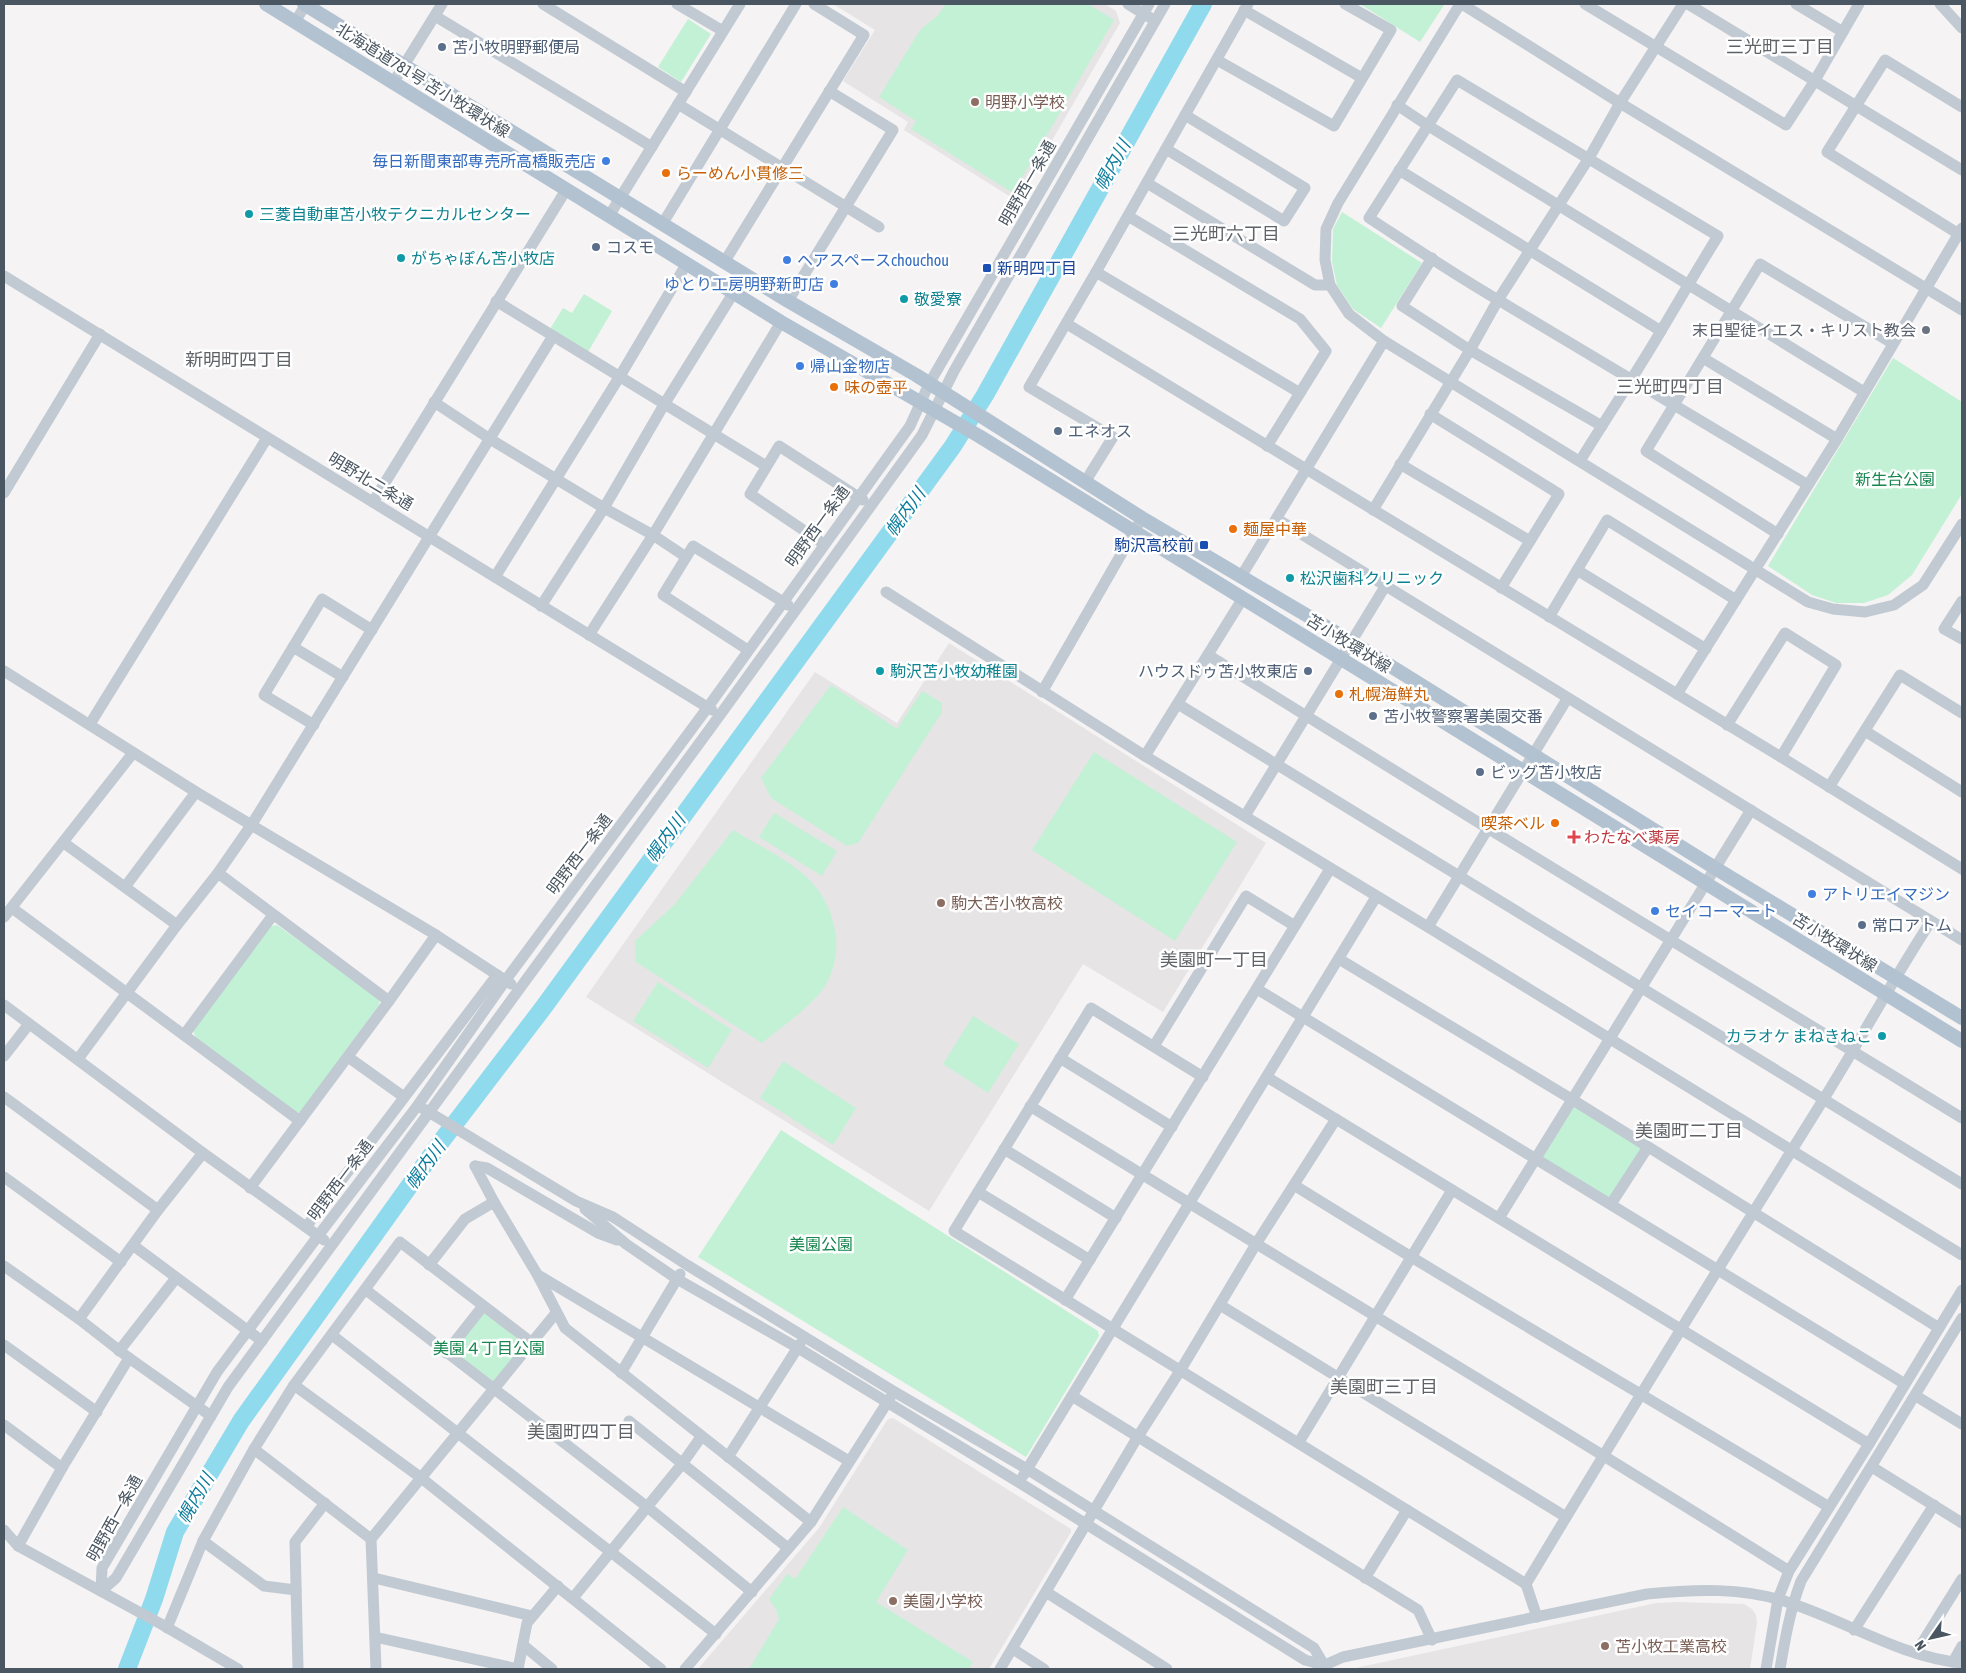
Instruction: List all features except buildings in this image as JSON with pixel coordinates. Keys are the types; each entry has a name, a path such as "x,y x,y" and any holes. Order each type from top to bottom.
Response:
{"main road":[{"name":"北海道道781号 苫小牧環状線","path":"266,4 781,322 947,417"},
{"name":"北海道道781号 苫小牧環状線","path":"305,4 788,301 958,401"},
{"name":"苫小牧環状線","path":"958,401 1142,518 1242,575 1352,642 1715,868 1962,1018"},
{"name":"苫小牧環状線","path":"947,417 1962,1041"}],"street":[{"path":"295,22 305,4"},
{"path":"393,82 442,4"},
{"path":"543,4 686,92"},
{"path":"677,4 723,32"},
{"path":"610,216 740,4"},
{"path":"663,223 796,4"},
{"path":"724,261 864,35 814,4"},
{"path":"1128,4 1146,9 1155,21"},
{"name":"明野西一条通","path":"101,1591 116,1578 228,1387 332,1245 432,1115 518,989 922,435 943,392 1165,4"},
{"path":"1217,60 1334,126 1392,30 1345,4"},
{"path":"1962,310 1620,103 1461,4 1338,203 1326,229 1325,260 1330,286 1349,314 1384,341 1808,602 1833,609 1865,612 1894,606 1923,585 1962,524"},
{"path":"1585,4 1786,124 1814,82 1860,4"},
{"path":"1373,510 1470,350 1498,300 1589,158 1620,103 1683,4"},
{"path":"1688,4 1962,170"},
{"path":"1796,4 1843,32"},
{"path":"1940,4 1962,28"},
{"path":"1085,482 1113,437 1029,387 1067,324 1246,7 1362,78"},
{"name":"明野西一条通","path":"101,1591 102,1568 217,1372 418,1105 501,978 708,707 910,426 929,384 1146,9"},
{"path":"435,16 652,147"},
{"path":"1678,694 1837,439 1892,343 1961,232 1827,152 1885,60 1962,107"},
{"path":"1580,461 1632,379 1718,236 1457,80 1369,218 1498,300 1632,379 1675,404 1808,485"},
{"path":"788,301 892,130 829,91"},
{"path":"678,104 879,227"},
{"path":"1397,105 1864,392"},
{"path":"1166,149 1284,221 1305,188 1185,115"},
{"path":"1399,170 1661,331"},
{"path":"1147,183 1315,285 1330,286"},
{"path":"373,502 566,190"},
{"path":"1128,216 1300,319 1326,351 1267,446"},
{"path":"1432,258 1402,306 1470,350 1602,426"},
{"path":"495,577 620,376 687,263"},
{"path":"1778,534 1646,451 1760,264 1892,343"},
{"path":"1096,272 1300,393"},
{"name":"明野北二条通","path":"4,276 720,714"},
{"path":"541,606 604,508 665,403 734,292"},
{"path":"496,301 766,466"},
{"path":"589,635 653,534 781,322"},
{"path":"1067,324 1678,694 1962,869"},
{"path":"4,493 100,334"},
{"path":"78,1059 218,873 252,824 553,336"},
{"path":"1242,575 1384,341"},
{"path":"1703,358 1837,439"},
{"path":"434,402 490,439 604,508 653,534 686,557"},
{"path":"1430,414 1559,494 1501,588"},
{"path":"90,724 267,438"},
{"path":"824,544 750,494 779,446 871,506"},
{"path":"1400,464 1530,541"},
{"path":"1042,692 1142,518"},
{"path":"1277,519 1567,699 1752,810 1962,940"},
{"path":"1549,617 1607,520 1736,600"},
{"path":"748,650 663,595 693,546 796,610"},
{"path":"1577,570 1706,649"},
{"path":"1245,816 1386,585"},
{"path":"886,592 1145,756 1428,927 1609,1040 1962,1255"},
{"path":"1145,756 1243,598"},
{"path":"314,725 264,695 293,647 322,600 372,630"},
{"path":"1962,601 1944,628 1962,639"},
{"path":"1728,725 1785,633 1836,666 1781,757"},
{"path":"293,647 343,677"},
{"path":"1208,654 1489,829 1962,1118"},
{"path":"4,670 196,792 436,935 518,989"},
{"path":"1830,787 1900,675 1962,712"},
{"path":"1428,927 1567,699"},
{"path":"1178,704 1962,1184"},
{"path":"1865,731 1962,792"},
{"path":"4,917 134,753"},
{"path":"125,887 196,792"},
{"path":"1499,1218 1752,810"},
{"path":"64,843 177,925"},
{"path":"1065,1300 1330,869"},
{"path":"218,873 389,1001"},
{"path":"1154,1046 1246,896 1295,926"},
{"path":"1020,1483 1376,897"},
{"path":"12,908 300,1121"},
{"path":"184,1035 273,915"},
{"path":"1526,1584 1603,1454 1754,1213 1853,1050 1895,976 1931,921"},
{"path":"250,1188 436,935"},
{"path":"1339,959 1573,1100 1939,1328"},
{"path":"306,1227 404,1098 501,978"},
{"path":"1256,989 1537,1158 1717,1271 1905,1384"},
{"path":"4,1005 250,1188 332,1245"},
{"path":"1203,1077 1091,1008 954,1231 1180,1372 1299,1442 1526,1584 1537,1617"},
{"path":"4,1056 29,1024"},
{"path":"348,1057 404,1098"},
{"path":"1060,1058 1172,1127"},
{"path":"1267,1077 1869,1444"},
{"path":"4,1097 158,1210"},
{"path":"418,1105 466,1136 576,1201 613,1217 687,1265 893,1391 1027,1470 1314,1648 1320,1667"},
{"path":"1030,1106 1374,1317 1603,1454 1789,1572"},
{"path":"1000,1669 1137,1438 1180,1372 1256,1244 1336,1119"},
{"path":"1611,1204 1648,1147"},
{"path":"1004,1149 1116,1218"},
{"path":"80,1319 158,1210 203,1153"},
{"path":"626,1244 598,1232 487,1168 475,1166 537,1274 565,1328 811,1522"},
{"path":"4,1177 121,1262"},
{"path":"1294,1185 1410,1258 1642,1393 1829,1507"},
{"path":"1299,1442 1452,1190"},
{"path":"978,1192 1090,1260"},
{"path":"576,1201 626,1244 677,1279 798,1348 1305,1660 1320,1667 1343,1658 1537,1617 1647,1594 1693,1589 1736,1591 1793,1603 1854,1630 1916,1653 1957,1663 1962,1646"},
{"path":"429,1265 465,1219 494,1202"},
{"path":"167,1628 203,1541 254,1449 294,1385 400,1242 531,1342"},
{"path":"134,1246 262,1341"},
{"path":"621,1373 687,1265"},
{"path":"4,1266 80,1319 129,1358 211,1416"},
{"path":"537,1274 849,1462"},
{"path":"120,1351 176,1278"},
{"path":"366,1290 646,1506 752,1592"},
{"path":"1766,1669 1778,1599 1789,1572 1962,1290"},
{"path":"1220,1305 1566,1517"},
{"path":"446,1353 483,1306"},
{"path":"376,1669 371,1539 556,1313"},
{"path":"1780,1669 1786,1630 1801,1581 1962,1318"},
{"path":"332,1335 716,1634"},
{"path":"1952,1335 1962,1342"},
{"path":"728,1457 805,1336"},
{"path":"4,1345 97,1412"},
{"path":"18,1546 62,1468 129,1358"},
{"path":"294,1385 420,1477 661,1669"},
{"path":"685,1669 811,1522 893,1391"},
{"path":"1072,1396 1137,1438 1418,1610 1432,1640"},
{"path":"1916,1396 1962,1424"},
{"path":"629,1422 788,1548"},
{"path":"4,1425 62,1468"},
{"path":"573,1598 682,1464 701,1437"},
{"path":"254,1449 371,1539"},
{"path":"1872,1466 1962,1523"},
{"path":"298,1669 295,1542 325,1503"},
{"path":"1854,1630 1934,1505"},
{"path":"1365,1578 1407,1510"},
{"path":"4,1530 18,1546 238,1669"},
{"path":"203,1541 264,1586 296,1590"},
{"path":"374,1578 532,1616"},
{"path":"1916,1653 1962,1579"},
{"path":"375,1637 518,1669 527,1624 558,1586"},
{"path":"1046,1592 1167,1669"},
{"path":"523,1646 552,1669"},
{"path":"1013,1649 1044,1669"}],"shaded area":[{"name":"明野小学校","path":"833,4 1105,4 1116,11 1120,23 1017,201 904,130 908,122 843,81 875,30"},
{"name":"駒大苫小牧高校","path":"949,643 1266,843 1163,1012 1083,964 929,1211 586,997 815,672 897,723"},
{"name":"美園小学校","path":"893,1418 1071,1529 1071,1532 989,1669 698,1669 819,1528 888,1419"},
{"name":"苫小牧工業高校","path":"1656,1603 1744,1604 1752,1609 1756,1615 1757,1623 1750,1669 1351,1669"}],"green space":[{"name":"明野小学校","path":"946,4 1088,4 1114,20 1013,193 911,129 916,121 879,97 920,30 938,15"},
{"path":"1360,4 1443,4 1444,5 1420,42"},
{"path":"688,19 711,34 681,82 658,67"},
{"path":"1342,212 1422,263 1381,328 1353,309 1337,285 1332,262 1333,229"},
{"path":"584,294 612,311 588,352 550,329 563,308 572,313"},
{"name":"新生台公園","path":"1893,358 1962,402 1962,494 1912,575 1888,595 1864,603 1836,603 1812,595 1768,566"},
{"path":"831,685 897,729 922,691 942,703 942,712 858,843 847,846 771,798 761,778"},
{"path":"1094,752 1237,842 1175,941 1032,850"},
{"path":"774,813 837,851 822,876 759,837"},
{"path":"733,830 785,860 813,883 823,898 831,916 836,937 833,967 824,988 792,1020 762,1043 636,962 635,941 674,905"},
{"path":"277,925 380,999 379,1005 301,1112 297,1113 196,1038 193,1030 271,926"},
{"path":"658,982 732,1030 708,1068 633,1021"},
{"path":"973,1016 1019,1044 988,1093 943,1064"},
{"path":"783,1061 856,1108 833,1145 760,1098"},
{"path":"1573,1100 1648,1147 1611,1204 1537,1158"},
{"name":"美園公園","path":"781,1130 1098,1331 1099,1336 1026,1457 698,1257"},
{"name":"美園４丁目公園","path":"483,1306 531,1342 493,1389 446,1353"},
{"path":"843,1507 908,1550 876,1602 973,1662 969,1669 749,1669 779,1619 776,1609 769,1599 787,1574 795,1579"}],"waterway":[{"name":"幌内川","path":"127,1669 154,1599 175,1532 241,1421 443,1139 543,1008 953,446 985,395 1203,4"}],"place":[{"name":"苫小牧明野郵便局","path":"442,47"},
{"name":"明野小学校","path":"975,102"},
{"name":"毎日新聞東部専売所高橋販売店","path":"606,161"},
{"name":"らーめん小貫修三","path":"666,173"},
{"name":"三菱自動車苫小牧テクニカルセンター","path":"249,214"},
{"name":"コスモ","path":"596,247"},
{"name":"がちゃぽん苫小牧店","path":"401,258"},
{"name":"ヘアスペースchouchou","path":"787,260"},
{"name":"新明四丁目","path":"987,268"},
{"name":"ゆとり工房明野新町店","path":"834,284"},
{"name":"敬愛寮","path":"904,299"},
{"name":"末日聖徒イエス・キリスト教会","path":"1926,330"},
{"name":"帰山金物店","path":"800,366"},
{"name":"味の壺平","path":"834,387"},
{"name":"エネオス","path":"1058,431"},
{"name":"麺屋中華","path":"1233,529"},
{"name":"駒沢高校前","path":"1204,545"},
{"name":"松沢歯科クリニック","path":"1290,578"},
{"name":"駒沢苫小牧幼稚園","path":"880,671"},
{"name":"ハウスドゥ苫小牧東店","path":"1308,671"},
{"name":"札幌海鮮丸","path":"1339,694"},
{"name":"苫小牧警察署美園交番","path":"1373,716"},
{"name":"ビッグ苫小牧店","path":"1480,772"},
{"name":"喫茶ベル","path":"1555,823"},
{"name":"わたなべ薬房","path":"1574,837"},
{"name":"アトリエイマジン","path":"1812,894"},
{"name":"駒大苫小牧高校","path":"941,903"},
{"name":"セイコーマート","path":"1655,911"},
{"name":"常口アトム","path":"1862,925"},
{"name":"カラオケ まねきねこ","path":"1882,1036"},
{"name":"美園小学校","path":"893,1601"},
{"name":"苫小牧工業高校","path":"1605,1646"}],"district":[{"name":"三光町三丁目","path":"1780,46"},
{"name":"三光町六丁目","path":"1226,233"},
{"name":"新明町四丁目","path":"239,359"},
{"name":"三光町四丁目","path":"1670,386"},
{"name":"美園町一丁目","path":"1214,959"},
{"name":"美園町二丁目","path":"1689,1130"},
{"name":"美園町三丁目","path":"1384,1386"},
{"name":"美園町四丁目","path":"581,1431"}]}
